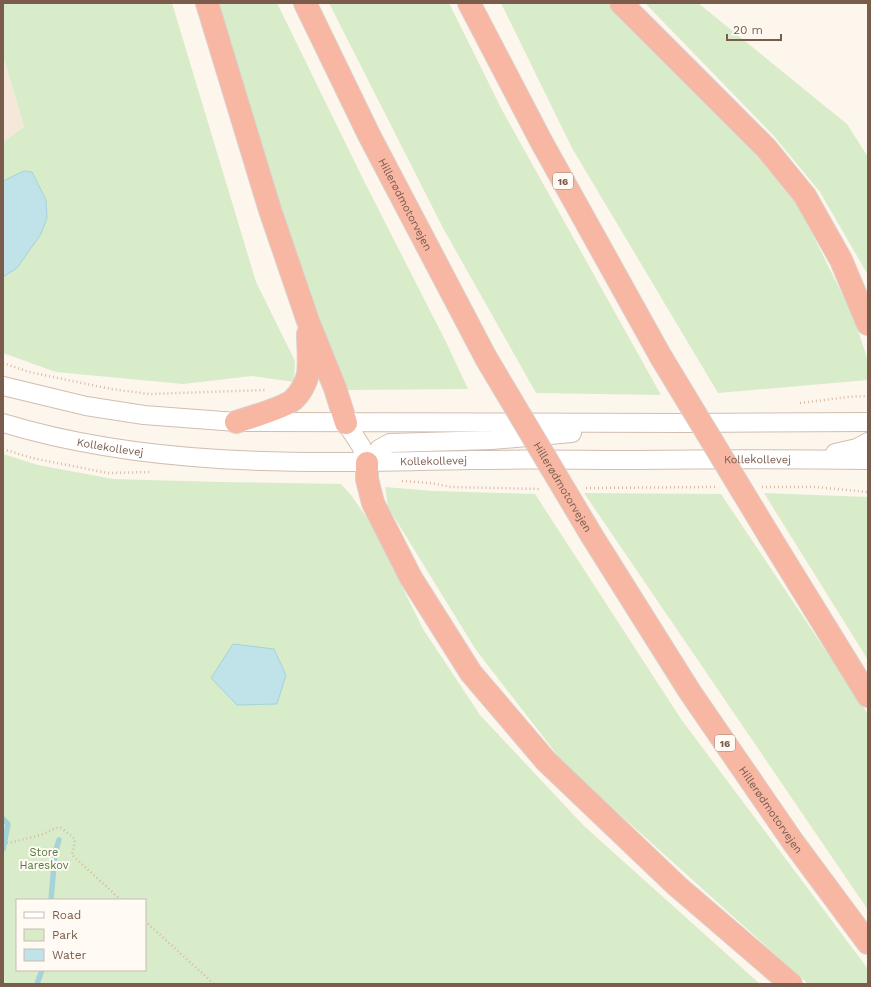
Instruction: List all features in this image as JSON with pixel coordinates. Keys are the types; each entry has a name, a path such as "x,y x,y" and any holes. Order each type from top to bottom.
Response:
{"highway":[{"path":"207,3 270,210 308,321 335,388 346,423"},
{"name":"Hillerødmotorvejen","path":"305,3 369,135 486,358 592,536 690,692 792,842 868,943"},
{"name":"16","path":"469,3 541,142 661,357 868,696"},
{"path":"621,3 766,148 805,196 841,260 868,324"},
{"path":"236,422 292,402 297,397 308,374 308,321"},
{"path":"367,463 367,479 373,503 411,578 471,673 546,761 677,886 791,984"}],"street":[{"path":"3,386 86,406 144,415 236,422 868,422"},
{"name":"Kollekollevej","path":"3,423 52,436 132,451 233,460 367,463 474,460 868,460"},
{"path":"346,423 361,446 367,463 379,449 390,443 492,440 684,423"},
{"path":"809,459 848,451 858,448 868,442"}],"path":[{"path":"3,363 37,373 111,389 149,394 258,390 277,391 297,397"},
{"path":"395,480 451,486 548,488"},
{"path":"580,488 721,487"},
{"path":"761,487 816,487 868,492"},
{"path":"3,842 9,843 41,835 56,828 61,828 74,838 75,842 72,855 120,899"},
{"path":"146,922 214,984"}],"shaded area":[{"path":"3,55 24,127 3,142"}],"green space":[{"path":"3,3 172,3 256,282 295,361 294,382 252,376 183,384 56,372 3,353 3,142 24,127 3,55"},
{"path":"209,3 277,3 468,389 346,390 219,44"},
{"path":"329,3 449,3 502,110 661,395 536,393 443,228"},
{"path":"501,3 607,3 749,146 800,209 854,318 868,361 868,380 718,393 572,148"},
{"path":"645,3 698,3 847,124 868,157 868,275 820,192 773,135"},
{"name":"Store Hareskov","path":"3,454 38,465 113,479 341,484 351,495 370,522 423,629 480,715 584,826 760,984 3,984"},
{"path":"385,487 433,491 535,494 681,719 868,969 868,984 808,984 565,765 476,650 388,507"},
{"path":"584,493 721,494 868,714 868,910"},
{"path":"764,493 868,497 868,660"}],"water":[{"path":"24,171 32,172 46,200 47,218 41,234 17,268 3,277 3,181"},
{"path":"233,644 274,649 286,675 277,704 237,705 211,678"}],"waterway":[{"path":"3,819 8,824 3,849"},
{"path":"51,899 55,853 59,840"},
{"path":"37,984 42,971"}]}
